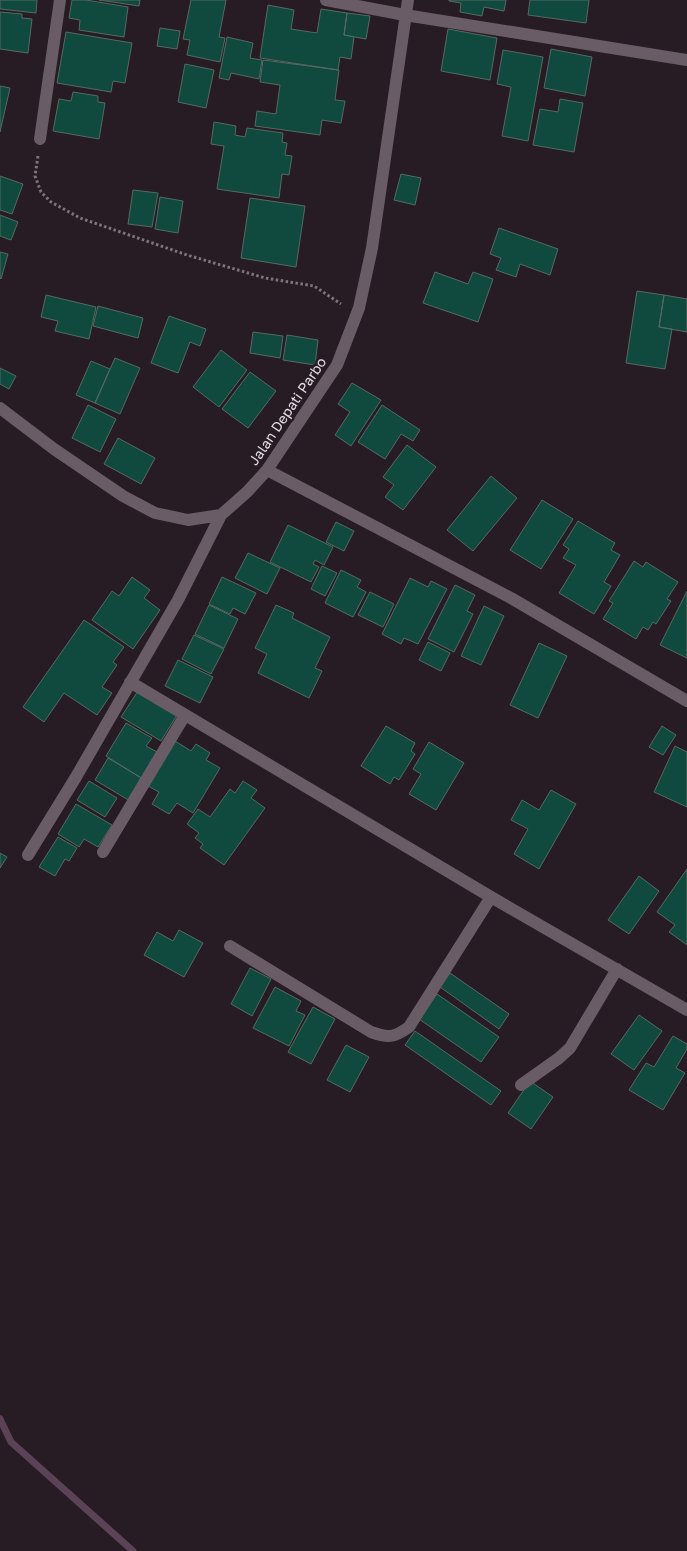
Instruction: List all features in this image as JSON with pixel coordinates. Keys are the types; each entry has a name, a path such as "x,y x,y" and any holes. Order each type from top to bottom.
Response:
{"street":[{"path":"40,138 60,0"},
{"path":"326,0 405,15 687,60"},
{"name":"Jalan Depati Parbo","path":"221,515 247,492 267,470 337,365 356,314 372,248 408,0"},
{"path":"2,414 123,496 155,514 188,520 221,515"},
{"path":"267,470 511,598 687,701"},
{"path":"28,855 178,600 221,515"},
{"path":"130,682 491,897 687,1010"},
{"path":"103,852 186,715"},
{"path":"230,946 371,1032 391,1037 409,1027 491,897"},
{"path":"521,1085 570,1048 617,970"}],"path":[{"path":"40,138 35,176 41,192 58,206 80,218 187,255 265,278 314,286 356,314"}],"building":[{"path":"0,0 37,0 36,13 0,9"},
{"path":"72,0 86,0 128,7 124,37 79,30 80,20 69,18"},
{"path":"99,0 140,0 139,6"},
{"path":"191,0 226,0 219,37 225,38 220,62 187,55 190,40 183,39"},
{"path":"449,0 506,0 504,11 484,7 482,16 460,12 461,3"},
{"path":"530,0 589,0 586,23 528,15"},
{"path":"268,5 294,10 291,29 317,33 321,9 347,13 344,35 354,37 351,59 340,57 338,70 260,58"},
{"path":"0,12 22,14 22,18 32,19 28,53 0,49"},
{"path":"347,13 370,16 366,39 344,35"},
{"path":"160,28 180,31 177,49 157,46"},
{"path":"448,29 497,38 490,80 441,71"},
{"path":"66,32 132,43 125,83 113,81 111,92 57,83"},
{"path":"227,37 253,43 250,58 262,60 259,79 231,73 229,80 219,78"},
{"path":"551,49 592,57 585,96 544,88"},
{"path":"503,50 543,57 528,141 502,136 511,87 497,84"},
{"path":"263,60 339,70 335,100 345,101 341,123 322,120 320,135 255,126 257,111 276,114 280,85 260,82"},
{"path":"185,64 214,70 206,108 178,102"},
{"path":"0,86 10,88 0,132"},
{"path":"73,92 98,96 98,102 105,103 99,139 53,131 59,99 71,101"},
{"path":"560,99 583,103 574,152 533,145 540,109 558,112"},
{"path":"214,122 236,126 235,135 245,137 247,128 283,133 282,142 287,143 285,155 292,156 289,175 282,174 279,198 217,189 224,146 211,144"},
{"path":"401,174 421,178 415,205 394,200"},
{"path":"0,176 23,184 12,214 0,210"},
{"path":"133,190 158,193 152,227 128,224"},
{"path":"160,197 183,201 178,233 155,229"},
{"path":"250,198 305,206 296,267 241,258"},
{"path":"0,215 18,222 11,240 0,236"},
{"path":"499,228 558,249 550,275 520,264 516,277 496,270 501,258 490,254"},
{"path":"0,252 8,254 1,279 0,278"},
{"path":"435,272 468,284 473,272 493,279 478,322 423,303"},
{"path":"637,291 664,295 659,327 672,329 665,369 626,363"},
{"path":"46,295 96,307 89,339 55,331 58,321 41,317"},
{"path":"664,295 687,299 687,332 659,327"},
{"path":"98,306 143,318 138,338 93,326"},
{"path":"169,316 206,329 200,346 190,342 178,373 151,363"},
{"path":"253,332 283,336 280,358 250,353"},
{"path":"287,335 318,340 315,365 283,360"},
{"path":"221,350 247,370 219,407 193,387"},
{"path":"115,358 140,368 120,414 95,403"},
{"path":"91,361 110,369 95,403 76,395"},
{"path":"0,368 16,376 9,389 0,384"},
{"path":"250,372 276,391 248,428 222,409"},
{"path":"352,383 381,400 351,446 335,435 350,412 338,404"},
{"path":"88,405 116,419 100,452 72,438"},
{"path":"382,405 420,430 413,441 401,434 385,459 358,442"},
{"path":"118,438 155,458 141,484 104,464"},
{"path":"407,445 436,467 403,510 385,497 394,485 383,477"},
{"path":"491,476 517,498 473,551 447,530"},
{"path":"542,500 573,519 541,569 510,550"},
{"path":"578,521 615,543 611,550 620,555 604,582 611,586 594,614 559,593 576,565 563,558 569,549 563,545"},
{"path":"336,522 354,531 344,551 326,542"},
{"path":"288,525 333,547 324,565 315,560 313,564 319,567 311,582 270,562"},
{"path":"248,553 280,568 267,594 235,578"},
{"path":"634,561 643,567 646,562 678,582 667,599 671,601 656,624 653,622 648,630 643,627 636,639 603,619 613,603 609,601"},
{"path":"322,566 337,573 325,596 311,589"},
{"path":"341,570 361,580 357,587 366,592 353,617 325,603"},
{"path":"132,577 150,590 144,598 160,610 133,649 92,620 112,591 119,596"},
{"path":"222,577 256,593 245,614 233,608 230,614 209,604"},
{"path":"410,578 428,587 431,581 447,589 418,644 404,638 401,644 382,634"},
{"path":"455,585 475,595 467,611 473,614 454,652 428,639"},
{"path":"687,591 687,658 660,645"},
{"path":"370,592 394,604 383,627 358,615"},
{"path":"209,605 238,619 224,648 195,634"},
{"path":"276,605 294,613 292,618 330,637 315,668 322,671 309,698 258,673 267,654 255,648"},
{"path":"484,606 504,616 481,665 461,656"},
{"path":"84,620 124,647 113,662 117,665 102,687 112,693 97,715 64,693 44,722 23,707"},
{"path":"194,635 224,649 211,674 182,659"},
{"path":"428,642 450,653 441,671 419,660"},
{"path":"539,643 567,656 538,718 510,705"},
{"path":"178,660 213,677 200,703 165,686"},
{"path":"138,691 177,715 161,741 121,717"},
{"path":"126,723 152,738 146,746 159,753 143,779 106,756"},
{"path":"386,726 415,743 411,751 415,754 399,780 394,777 390,784 361,766"},
{"path":"662,726 676,735 663,755 649,747"},
{"path":"175,741 191,751 196,744 210,753 206,760 220,768 193,813 177,803 169,814 152,804 159,792 148,786"},
{"path":"429,742 464,763 436,810 409,794 421,774 413,769"},
{"path":"675,746 687,752 687,807 654,792"},
{"path":"108,758 143,779 130,801 95,780"},
{"path":"89,781 117,798 105,817 77,800"},
{"path":"243,781 257,790 251,798 265,808 224,865 200,848 203,844 195,838 199,833 187,824 198,809 210,817 230,789 235,793"},
{"path":"551,790 576,804 539,869 514,854 528,829 511,820 522,800 539,810"},
{"path":"76,804 112,825 98,847 84,839 79,847 58,834"},
{"path":"58,837 77,848 69,861 65,859 55,876 39,867"},
{"path":"0,853 7,857 0,868"},
{"path":"687,869 687,945 669,932 675,925 657,912"},
{"path":"639,876 659,891 629,934 608,920"},
{"path":"179,930 203,943 184,977 144,955 157,932 173,941"},
{"path":"250,968 271,979 252,1016 231,1004"},
{"path":"450,973 509,1014 499,1029 440,987"},
{"path":"275,987 301,1001 296,1011 305,1015 289,1046 253,1028"},
{"path":"437,994 499,1037 481,1062 419,1019"},
{"path":"313,1007 335,1019 311,1064 288,1052"},
{"path":"639,1015 662,1031 634,1070 611,1054"},
{"path":"415,1031 501,1091 491,1105 405,1045"},
{"path":"673,1036 687,1044 687,1049 676,1068 685,1073 663,1110 629,1090 646,1063 654,1067"},
{"path":"346,1045 369,1057 350,1092 327,1080"},
{"path":"530,1081 553,1097 531,1129 508,1113"}],"waterway":[{"path":"0,1419 11,1442 133,1551"}]}
